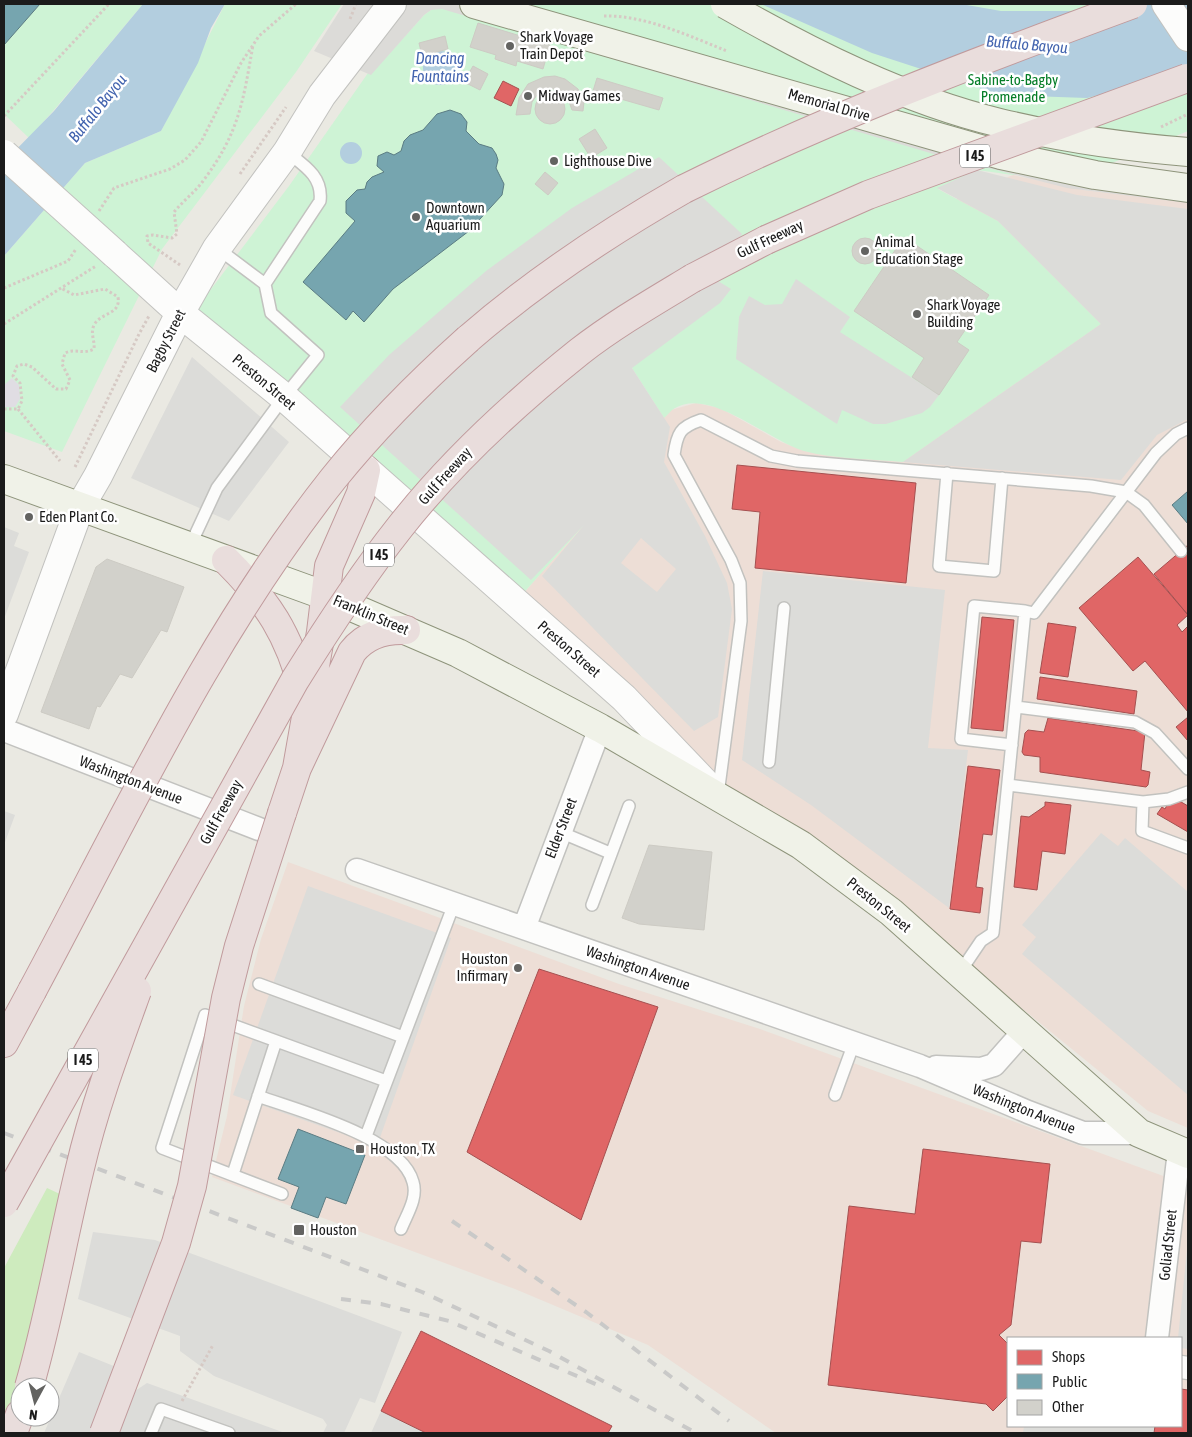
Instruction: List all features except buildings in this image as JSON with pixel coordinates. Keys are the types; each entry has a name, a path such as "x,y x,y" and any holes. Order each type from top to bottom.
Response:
{"highway":[{"path":"4,1043 183,709 288,540 333,479 376,428 468,339 523,292 560,265 635,217 693,185 796,136 924,83 1133,4"},
{"name":"Gulf Freeway","path":"4,1202 295,680 334,618 401,526 478,440 580,352 624,320 693,278 766,240 868,195 1188,78"},
{"path":"104,1433 176,1243 192,1186 226,998 239,946 297,768 305,732 329,566 361,493 366,470"},
{"path":"226,560 256,590 278,622 296,660 304,694 305,732"},
{"path":"297,768 352,652 365,638 374,634 406,630"},
{"path":"32,1377 41,1344 80,1168 103,1085 163,919"},
{"path":"4,1025 32,991"}],"main road":[{"name":"Memorial Drive","path":"474,4 1001,155 1095,175 1188,188"},
{"path":"725,4 783,37 842,66 920,97 990,120 1078,138 1188,152"},
{"name":"Franklin Street","path":"4,479 326,596 406,630 508,678 718,796"},
{"name":"Preston Street","path":"718,796 801,844 891,912 1139,1133"},
{"name":"Washington Avenue","path":"1139,1133 1183,1152"}],"street":[{"name":"Bagby Street","path":"4,717 80,507 98,476 180,313 217,248 287,152 322,95 392,4"},
{"path":"1166,4 1188,37"},
{"name":"Preston Street","path":"4,154 104,261 180,313 284,397 624,698 718,796"},
{"name":"Washington Avenue","path":"4,717 259,829"},
{"name":"Elder Street","path":"524,928 600,728"},
{"name":"Washington Avenue","path":"356,870 920,1066 1083,1133 1139,1133"},
{"name":"Washington Avenue","path":"920,1066 982,1069 994,1065 1024,1031"},
{"name":"Goliad Street","path":"1158,1337 1183,1152"}],"lane":[{"path":"265,284 320,201 322,191 319,181 311,171 287,152"},
{"path":"190,547 217,488 284,397 318,355 271,313 265,284 217,248"},
{"path":"718,796 741,621 740,583 707,514 674,455 676,438 686,425 701,420 771,456 797,461 1002,478 1126,492 1144,505 1181,551"},
{"path":"1012,745 961,739 974,606 1034,613 1156,453 1176,434 1188,428"},
{"path":"947,473 939,566 994,571 1002,478"},
{"path":"769,762 784,608"},
{"path":"960,972 982,941 993,933 1025,611"},
{"path":"1016,707 1134,722 1155,733 1188,769"},
{"path":"1008,785 1143,802 1169,799 1188,792"},
{"path":"1143,802 1142,831 1188,848"},
{"path":"592,905 629,806"},
{"path":"560,832 610,853"},
{"path":"366,1136 454,904"},
{"path":"259,984 403,1037"},
{"path":"282,1194 162,1148 205,1015 386,1081"},
{"path":"232,1174 276,1041"},
{"path":"835,1095 854,1043"},
{"path":"258,1096 366,1136 402,1160 413,1182 414,1196 402,1229"},
{"path":"151,1433 161,1408 229,1433"}],"path":[{"path":"4,116 109,4"},
{"path":"94,218 114,188 170,169 185,160 201,142 241,63 254,44 286,10 296,4"},
{"path":"180,265 148,243 147,236 172,238 177,234 174,212 203,181 237,125 243,104 254,44"},
{"path":"4,288 68,261 78,244"},
{"path":"4,324 104,261"},
{"path":"18,409 22,401 23,392 20,383 13,376 17,366 24,364 32,367 56,389 66,389 70,380 62,364 64,353 71,350 85,353 94,349 92,334 95,324 100,318 116,310 119,303 118,297 111,291 99,289 74,295 61,288"},
{"path":"115,295 120,288"},
{"path":"4,410 18,409"},
{"path":"18,409 60,461"},
{"path":"174,1413 214,1345"}],"shaded area":[{"path":"659,157 742,234 713,278 731,289 720,303 632,368 670,427 664,462 705,536 727,583 732,609 718,717 694,731 542,576 584,525 531,580 340,407 389,355 486,271 572,208","holes":["641,538 676,569 657,592 621,563"]},
{"path":"977,170 1077,195 1188,209 1188,419 1157,435 1121,480 903,462 1101,324 998,221 937,188"},
{"path":"1013,175 1083,190 1188,202 1188,1128 1148,1111 814,839 728,788 520,597 591,517 532,449 696,403 720,408 781,442 806,451 903,462 957,199"},
{"path":"796,279 850,317 840,332 939,395 930,407 922,413 886,424 873,424 842,410 837,424 736,359 739,317 749,296 765,305 782,304"},
{"path":"192,357 289,442 229,521 131,478"},
{"path":"12,378 19,385 20,399 15,407 4,407 4,385"},
{"path":"4,527 19,533 14,546 29,552 4,619"},
{"path":"763,571 945,590 928,748 968,750 949,908 811,805 742,760"},
{"path":"4,811 15,815 4,845"},
{"path":"1101,833 1118,846 1125,838 1188,892 1188,1095 1022,954 1036,937 1022,925"},
{"path":"288,862 619,984 760,1029 1188,1185 1188,1433 776,1433 648,1345 515,1289 212,1177 227,1116 244,1006 261,939"},
{"path":"308,886 451,938 377,1146 233,1095"},
{"path":"93,1232 155,1240 402,1332 375,1403 360,1398 344,1433 323,1433 327,1425 323,1419 214,1376 180,1351 180,1336 78,1299"},
{"path":"1188,1240 1188,1349 1182,1348 1182,1337 1178,1337"},
{"path":"79,1352 141,1377 135,1391 147,1383 285,1433 44,1433 47,1427 60,1427 60,1396"},
{"path":"381,1411 426,1433 371,1433"},
{"path":"1024,1427 1155,1427 1154,1433 1023,1433"}],"green space":[{"path":"40,4 143,4 29,138 4,114 4,45"},
{"path":"225,4 342,4 296,72 162,249 62,452 4,431 4,256 85,163 161,131"},
{"name":"Downtown Aquarium","path":"439,4 1188,4 1188,131 1112,163 1013,175 977,170 938,189 998,221 1101,324 903,462 840,457 804,451 740,418 705,404 689,403 675,408 664,418 632,368 591,517 520,597 193,313 289,186 368,73 371,74 424,15"},
{"path":"47,1188 62,1195 23,1369 20,1377 10,1377 10,1408 4,1425 4,1268"}],"water":[{"name":"Buffalo Bayou","path":"143,4 225,4 211,28 198,63 161,131 85,163 4,256 4,162 54,111"},
{"name":"Buffalo Bayou","path":"761,4 961,4 1001,11 1078,11 1114,4 1188,4 1188,65 1153,81 1087,98 1001,95 872,53"},
{"name":"Dancing Fountains","path":"440,51 447,52 452,56 456,61 456,75 452,80 447,84 440,85 433,84 428,80 424,75 423,68 424,61 428,56 433,52"},
{"path":"351,142 359,145 362,153 359,161 351,164 343,161 340,153 343,145"}],"pier":[{"path":"344,4 523,4 946,127 1075,160 1188,175 1188,203 1067,188 937,155 442,9 431,10 424,15 371,75 314,51"}],"railway":[{"path":"4,1133 422,1292 549,1351 696,1433"},
{"path":"452,1221 586,1312 729,1421"},
{"path":"341,1299 381,1304 449,1321 600,1386"}],"place":[{"name":"Shark Voyage Train Depot","path":"510,46"},
{"name":"Midway Games","path":"528,96"},
{"name":"Lighthouse Dive","path":"554,161"},
{"name":"Downtown Aquarium","path":"416,217"},
{"name":"Animal Education Stage","path":"865,251"},
{"name":"Shark Voyage Building","path":"917,314"},
{"name":"Eden Plant Co.","path":"29,517"},
{"name":"Houston Infirmary","path":"518,968"},
{"name":"Houston, TX","path":"360,1149"},
{"name":"Houston","path":"299,1230"}],"park label":[{"name":"Sabine-to-Bagby Promenade","path":"1013,88"}]}
